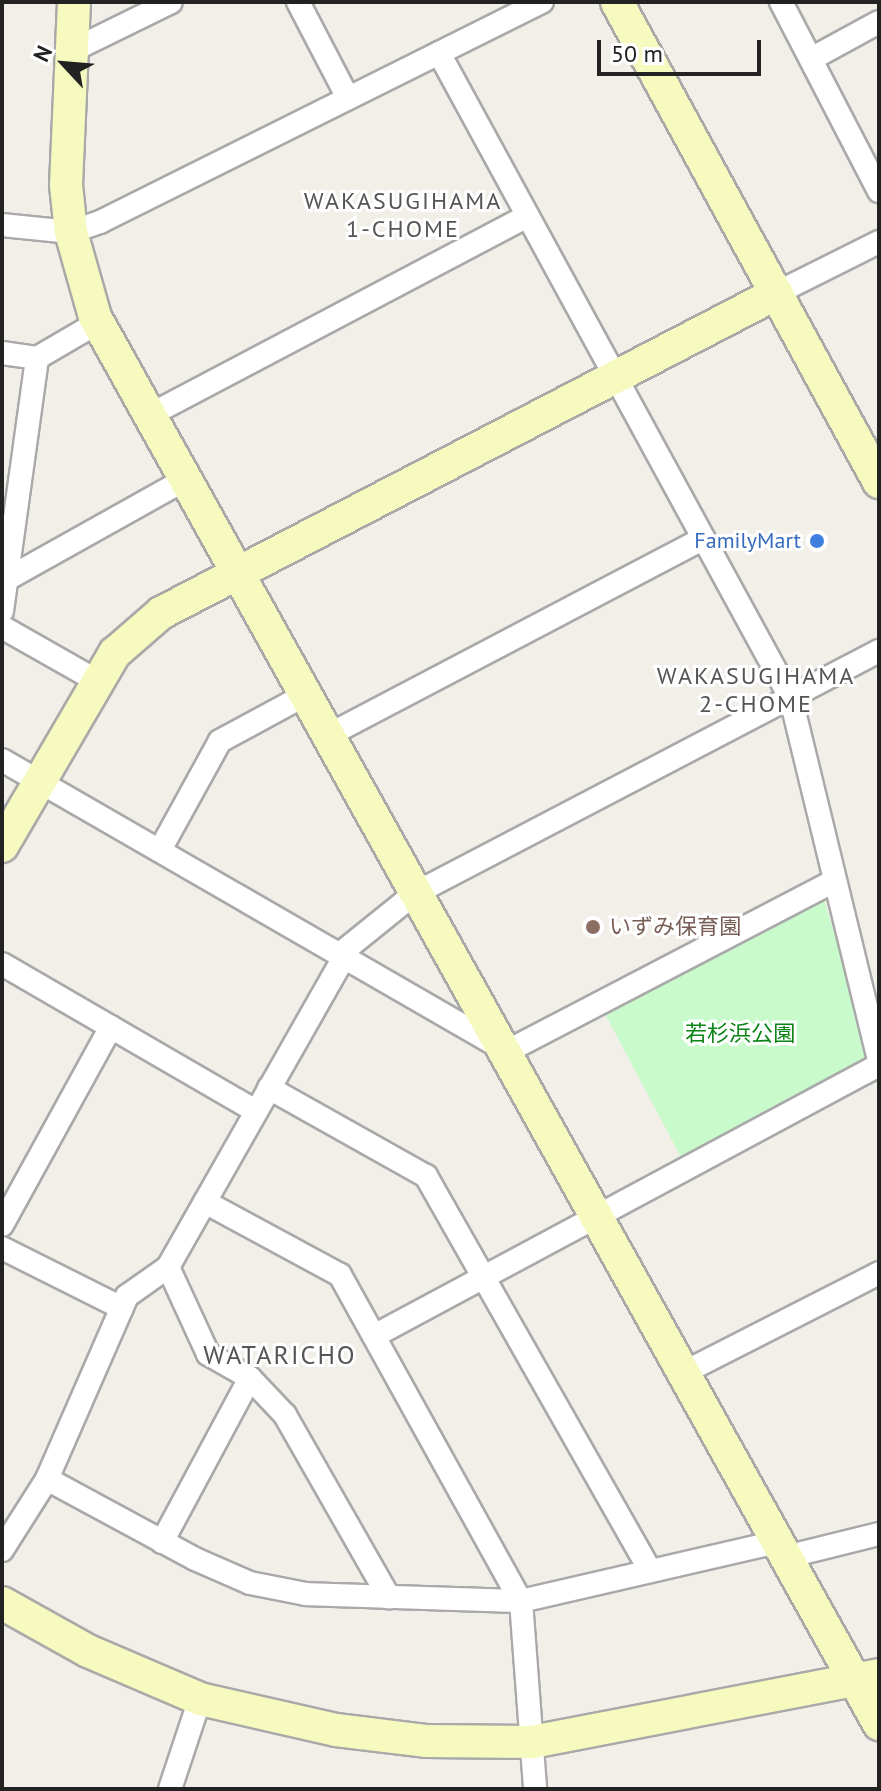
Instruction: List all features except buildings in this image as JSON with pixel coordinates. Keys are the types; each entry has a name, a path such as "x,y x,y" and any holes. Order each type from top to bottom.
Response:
{"street":[{"path":"74,2 71,232 97,323 500,1050 785,1548 870,1678 879,1724"},
{"path":"71,51 171,2"},
{"path":"298,2 347,96"},
{"path":"2,225 71,232 542,2"},
{"path":"617,2 879,482"},
{"path":"781,2 879,191"},
{"path":"811,59 879,22"},
{"path":"374,1336 879,1062 791,699 439,53"},
{"path":"148,416 527,216"},
{"path":"2,846 97,681 136,631 238,573 879,242"},
{"path":"2,353 37,358 97,323"},
{"path":"2,611 37,358"},
{"path":"7,579 184,480"},
{"path":"327,736 703,539"},
{"path":"2,627 97,681"},
{"path":"2,1550 47,1479 122,1308 168,1267 343,954 414,894 879,651"},
{"path":"160,850 220,741 305,695"},
{"path":"2,760 343,954 500,1050"},
{"path":"500,1050 835,881"},
{"path":"2,964 256,1111"},
{"path":"2,1225 111,1027"},
{"path":"269,1088 426,1176 650,1571"},
{"path":"205,1202 340,1275 521,1601 535,1789"},
{"path":"2,1248 122,1308"},
{"path":"168,1267 208,1354 250,1378 285,1415 389,1597"},
{"path":"685,1372 879,1273"},
{"path":"162,1542 250,1378"},
{"path":"47,1479 162,1542 250,1583 389,1597 521,1601 650,1571 879,1534"},
{"path":"2,1603 88,1651 200,1699 336,1730 532,1742 870,1678"},
{"path":"170,1789 200,1699"}],"green space":[{"name":"若杉浜公園","path":"823,896 872,1059 682,1159 603,1010"}],"place":[{"name":"FamilyMart","path":"817,541"},
{"name":"いずみ保育園","path":"593,927"}],"district":[{"name":"WAKASUGIHAMA 1-CHOME","path":"403,215"},
{"name":"WAKASUGIHAMA 2-CHOME","path":"756,690"},
{"name":"WATARICHO","path":"280,1355"}]}
